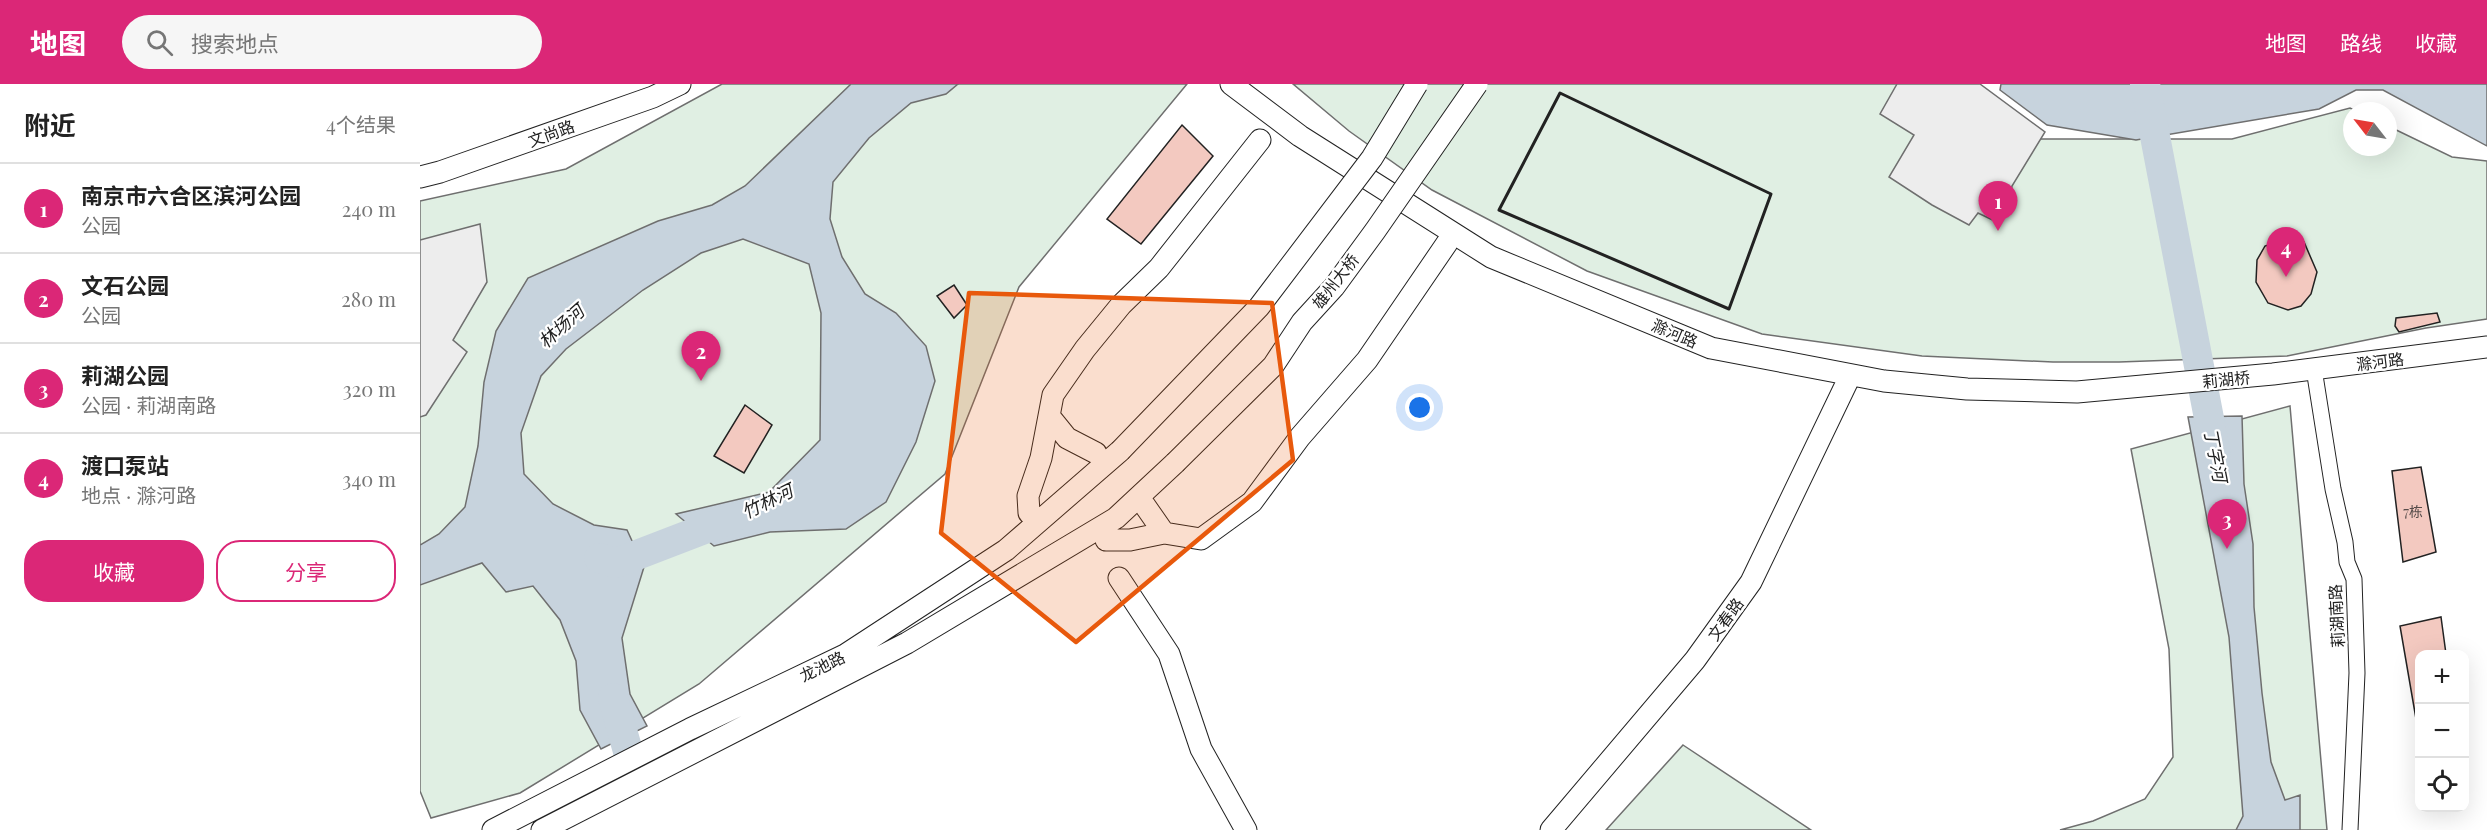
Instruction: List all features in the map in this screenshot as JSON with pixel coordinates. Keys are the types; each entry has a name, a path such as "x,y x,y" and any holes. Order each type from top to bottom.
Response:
{"street":[{"name":"文尚路","path":"420,177 440,172 652,90 680,84"},
{"name":"滁河路","path":"1231,84 1300,136 1491,256 1711,348 1850,376 1967,388 2077,393 2179,384"},
{"name":"龙池路","path":"493,830 690,729 845,655 1006,550 1120,451 1259,308 1371,158 1418,84"},
{"name":"雄州大桥","path":"1174,463 1273,366 1302,322 1334,287 1375,231 1477,84"},
{"path":"1029,513 1028,496 1041,458 1053,395 1084,349 1121,305 1159,268 1260,140"},
{"path":"1106,540 1130,540 1164,533 1201,539 1251,502 1300,437 1367,360 1447,243"},
{"name":"滁河路","path":"2273,374 2487,347"},
{"name":"莉湖南路","path":"2314,369 2333,489 2345,542 2347,562 2354,579 2357,673 2350,830"},
{"name":"莉湖桥","path":"2179,384 2273,374"},
{"name":"文春路","path":"1551,830 1695,660 1751,582 1850,376"},
{"path":"1050,417 1067,438 1096,453"},
{"name":"龙池路","path":"542,830 908,643 1116,518 1174,463"},
{"path":"1141,500 1164,533"},
{"path":"1119,578 1169,654 1201,749 1246,830"}],"highlighted area":[{"path":"969,293 1272,303 1293,460 1076,642 941,533"}],"green space":[{"path":"722,84 1187,84 1019,287 945,474 699,684 520,793 431,818 420,791 420,201 566,169"},
{"path":"1293,84 1945,84 2037,139 2232,139 2343,110 2343,156 2397,156 2397,130 2452,157 2487,161 2487,319 2426,328 2287,356 2119,362 2053,362 1922,356 1762,334 1587,271 1432,190 1349,131"},
{"path":"2290,406 2327,830 2060,830 2093,821 2145,799 2173,757 2169,649 2131,449"},
{"path":"1683,745 1811,830 1606,830"}],"shaded area":[{"path":"1897,84 1980,84 2045,132 2012,186 2009,209 1999,223 1978,213 1969,225 1932,205 1889,177 1914,135 1880,114"},
{"path":"480,224 487,282 453,340 467,352 426,415 420,417 420,240"}],"water":[{"path":"851,84 958,84 946,94 911,103 869,138 833,182 830,219 842,257 865,294 896,313 926,346 935,381 916,442 886,502 846,529 770,532 714,546 676,514 769,492 820,440 821,313 809,264 743,239 701,253 643,290 566,349 541,376 521,433 524,474 553,504 594,525 627,530 644,567 622,638 630,694 647,726 601,749 580,710 576,661 560,620 533,586 506,592 482,563 420,585 420,545 439,534 465,507 478,446 484,382 496,331 528,278 658,221 712,205 745,186"},
{"path":"2001,84 2487,84 2487,146 2383,90 2356,90 2319,109 2136,140 2047,125 2000,90"},
{"path":"2242,416 2244,484 2253,544 2254,607 2271,762 2285,800 2300,795 2300,830 2236,830 2243,816 2229,637 2188,417"}],"building":[{"path":"1182,125 1213,156 1141,244 1107,219"},
{"path":"2282,240 2304,242 2317,272 2311,294 2301,306 2288,310 2268,303 2256,282 2257,260 2265,246"},
{"path":"954,285 967,305 954,318 937,296"},
{"path":"2437,313 2440,322 2399,332 2395,326 2396,318"},
{"path":"745,405 772,425 744,473 714,456"},
{"path":"2421,467 2436,552 2403,562 2392,471"},
{"path":"2441,617 2445,650 2415,650 2415,713 2400,626"}],"waterway":[{"name":"丁字河","path":"2145,84 2216,455"},
{"name":"竹林河","path":"599,558 616,563 733,518"},
{"name":"林场河","path":"613,698 629,755"}],"wall":[{"path":"1560,93 1771,194 1729,309 1499,210 1560,93"}],"place":[{"name":"南京市六合区滨河公园","path":"1998,231"},
{"name":"渡口泵站","path":"2286,277"},
{"name":"文石公园","path":"701,381"},
{"name":"莉湖公园","path":"2227,549"}]}
